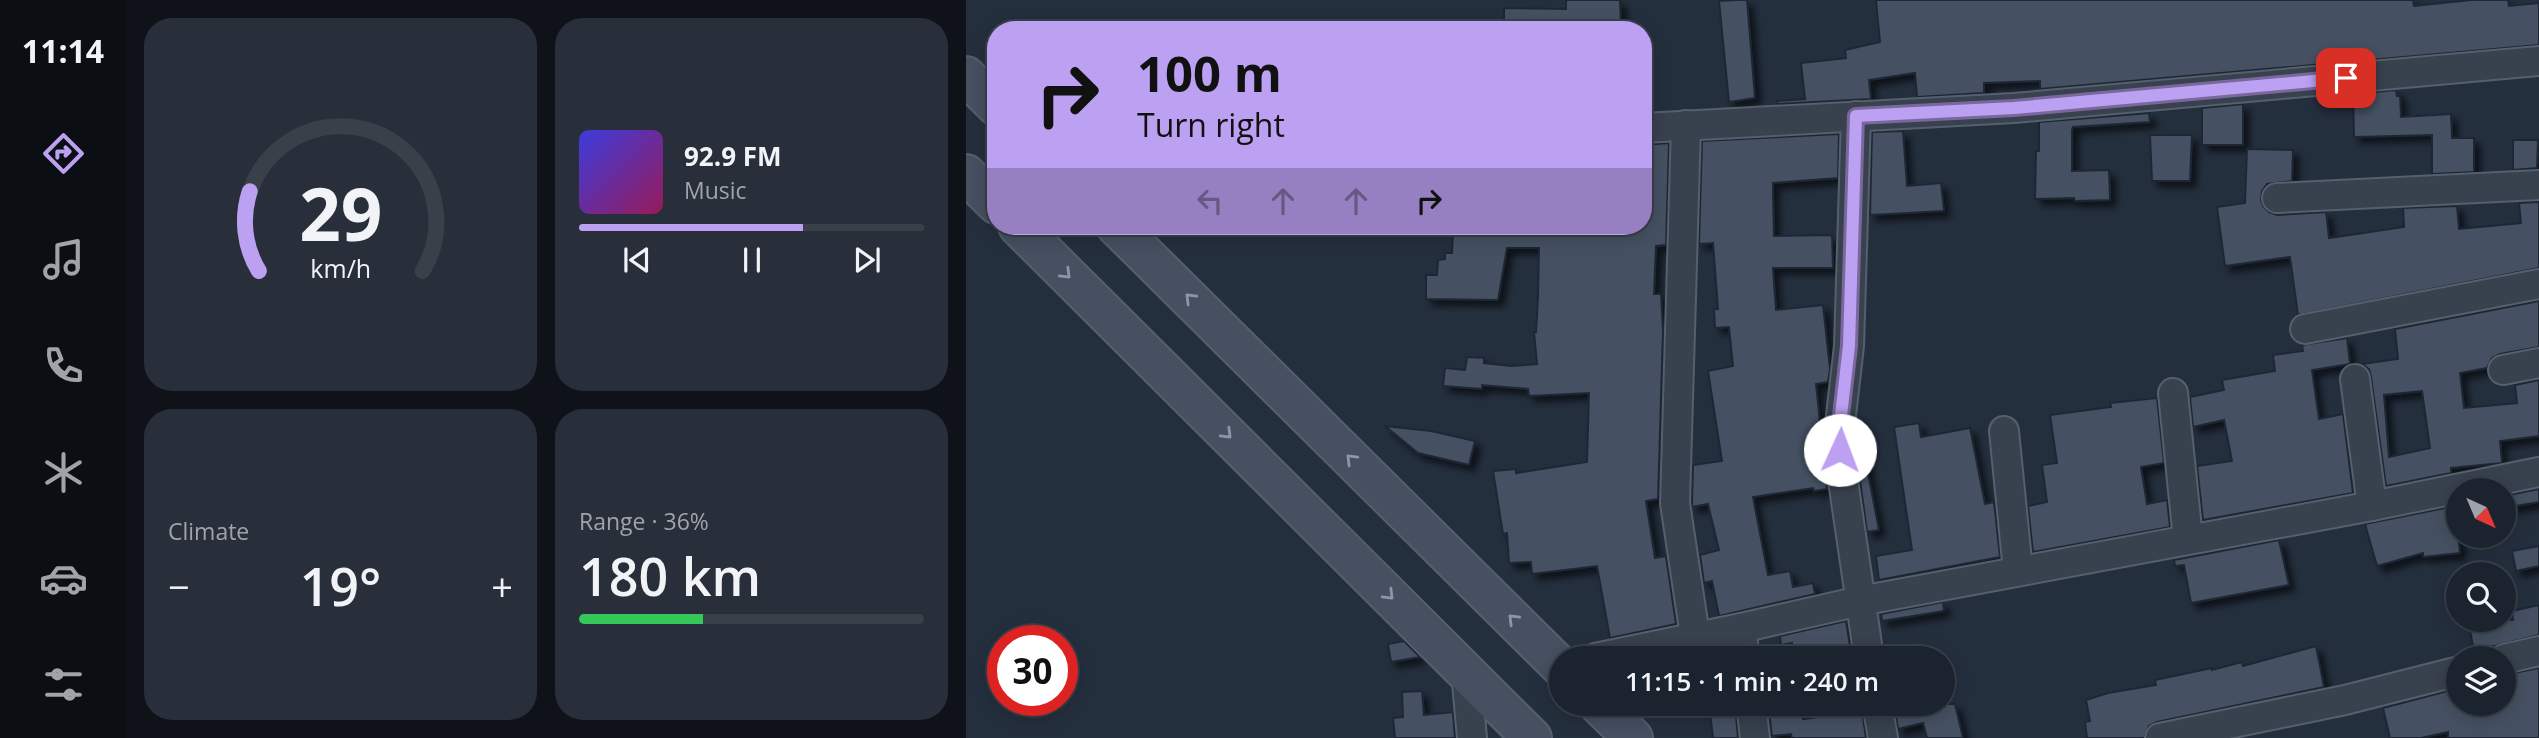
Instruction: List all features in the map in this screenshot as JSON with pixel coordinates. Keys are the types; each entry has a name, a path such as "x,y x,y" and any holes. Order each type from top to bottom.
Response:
{"street":[{"path":"1652,127 2014,108 2539,61"},
{"path":"966,76 987,97"},
{"path":"1856,116 1849,346 1839,433 1841,467 1868,646"},
{"path":"1686,125 1675,503 1695,636"},
{"path":"966,174 987,195"},
{"path":"2277,198 2539,185"},
{"path":"1027,235 1532,738"},
{"path":"1125,235 1550,646"},
{"path":"2305,328 2539,284"},
{"path":"2503,370 2539,363"},
{"path":"2355,379 2371,506"},
{"path":"2173,393 2188,539"},
{"path":"2004,430 2018,571"},
{"path":"1650,646 1860,601 2539,472"},
{"path":"1741,628 1743,646"},
{"path":"2516,656 2539,651"},
{"path":"1466,672 1472,738"},
{"path":"2160,738 2345,700 2446,674"},
{"path":"1610,716 1633,738"},
{"path":"1752,716 1755,738"},
{"path":"1879,716 1883,738"}],"building":[{"path":"1566,0 1620,0 1621,21 1504,21 1504,8 1566,9"},
{"path":"1747,0 1755,98 1729,102 1719,1"},
{"path":"1876,0 2413,0 2414,6 2471,0 2508,0 2509,6 2539,3 2539,45 2040,89 2040,81 1984,83 1984,93 1917,97 1915,73 1869,80 1871,99 1777,104 1777,101 1805,99 1801,63 1846,58 1845,50 1880,42"},
{"path":"2396,90 2397,96 2400,96 2401,117 2451,114 2452,138 2474,138 2474,172 2432,174 2432,135 2354,137 2353,94"},
{"path":"2243,104 2243,145 2202,145 2202,108"},
{"path":"2149,113 2150,122 2073,127 2072,171 2109,170 2110,200 2035,199 2039,122"},
{"path":"1903,131 1907,186 1941,183 1944,211 1870,215 1872,132"},
{"path":"1839,134 1838,178 1773,183 1774,236 1832,235 1833,268 1773,268 1776,310 1823,305 1830,370 1828,382 1816,384 1827,489 1814,491 1813,488 1753,497 1768,575 1790,571 1793,587 1813,583 1815,594 1719,616 1712,581 1704,583 1700,555 1719,550 1708,504 1692,507 1693,465 1722,461 1708,371 1733,366 1729,327 1715,328 1714,309 1718,309 1713,243 1699,244 1702,141"},
{"path":"2150,135 2192,135 2190,181 2152,181"},
{"path":"2513,140 2538,140 2537,168 2513,170"},
{"path":"1669,143 1666,245 1656,246 1654,294 1661,294 1663,330 1658,499 1646,501 1655,558 1666,556 1676,624 1610,638 1597,566 1532,574 1531,562 1509,563 1507,533 1503,534 1493,471 1516,469 1516,473 1587,462 1589,393 1529,396 1528,389 1482,385 1482,389 1443,386 1445,368 1465,370 1467,357 1484,358 1484,363 1511,366 1537,364 1534,332 1539,248 1507,248 1498,300 1426,299 1426,275 1437,275 1438,260 1445,259 1445,253 1452,253 1453,235 1652,235 1652,144"},
{"path":"2247,149 2293,150 2292,181 2267,184 2262,191 2263,206 2277,215 2326,212 2329,238 2404,227 2403,208 2457,206 2459,229 2521,223 2519,203 2539,202 2539,268 2298,315 2290,257 2225,266 2217,207 2245,203"},
{"path":"2539,301 2539,347 2500,354 2492,358 2487,368 2460,373 2464,408 2517,403 2515,385 2539,380 2539,436 2500,441 2502,463 2451,468 2451,473 2386,486 2371,377 2369,369 2362,364 2398,359 2395,329","holes":["2422,391 2430,448 2389,457 2384,395"]},
{"path":"2347,338 2350,364 2312,370 2319,419 2343,414 2353,493 2203,520 2197,466 2232,461 2224,420 2193,427 2190,397 2224,390 2222,380 2275,371 2273,355 2303,351 2302,345"},
{"path":"2157,398 2164,463 2141,467 2147,504 2167,500 2170,527 2033,552 2028,506 2047,502 2042,465 2057,463 2050,415 2111,407 2110,403"},
{"path":"1919,423 1921,437 1970,428 1985,504 1994,502 2000,557 1879,580 1876,556 1912,550 1894,427"},
{"path":"1385,426 1431,431 1475,441 1469,465 1418,453"},
{"path":"1860,432 1879,530 1867,532 1858,465 1856,433"},
{"path":"2539,489 2539,502 2516,506 2516,494"},
{"path":"2446,508 2446,548 2459,548 2460,553 2423,557 2423,553 2377,566 2365,524"},
{"path":"2279,540 2289,585 2191,603 2184,565 2175,566 2174,560"},
{"path":"2539,546 2539,566 2516,571 2512,551"},
{"path":"1943,602 1944,611 1882,621 1881,614"},
{"path":"2539,605 2539,635 2494,646 2473,646 2470,632 2516,632 2516,610"},
{"path":"1846,621 1850,646 1792,646 1792,643 1781,645 1780,636"},
{"path":"1404,641 1420,657 1391,662 1388,644"},
{"path":"2316,646 2324,687 2157,722 2149,726 2144,738 2087,738 2085,722 2090,721 2086,700 2108,693 2156,685 2155,680 2242,662 2243,666"},
{"path":"2539,668 2539,738 2448,738 2448,732 2421,738 2390,738 2383,708 2446,691 2446,716 2516,716 2516,673"},
{"path":"1422,691 1424,715 1453,712 1455,738 1395,738 1393,718 1403,717 1402,692"},
{"path":"1955,704 1963,738 1927,738 1923,723 1898,729 1896,716 1955,716"},
{"path":"1710,716 1736,716 1738,738 1713,738"},
{"path":"1770,716 1803,716 1803,719 1863,716 1866,738 1792,738 1791,734 1772,736"}],"route":[{"path":"1840,450 1839,433 1849,346 1856,116 2014,108 2346,78"}]}
